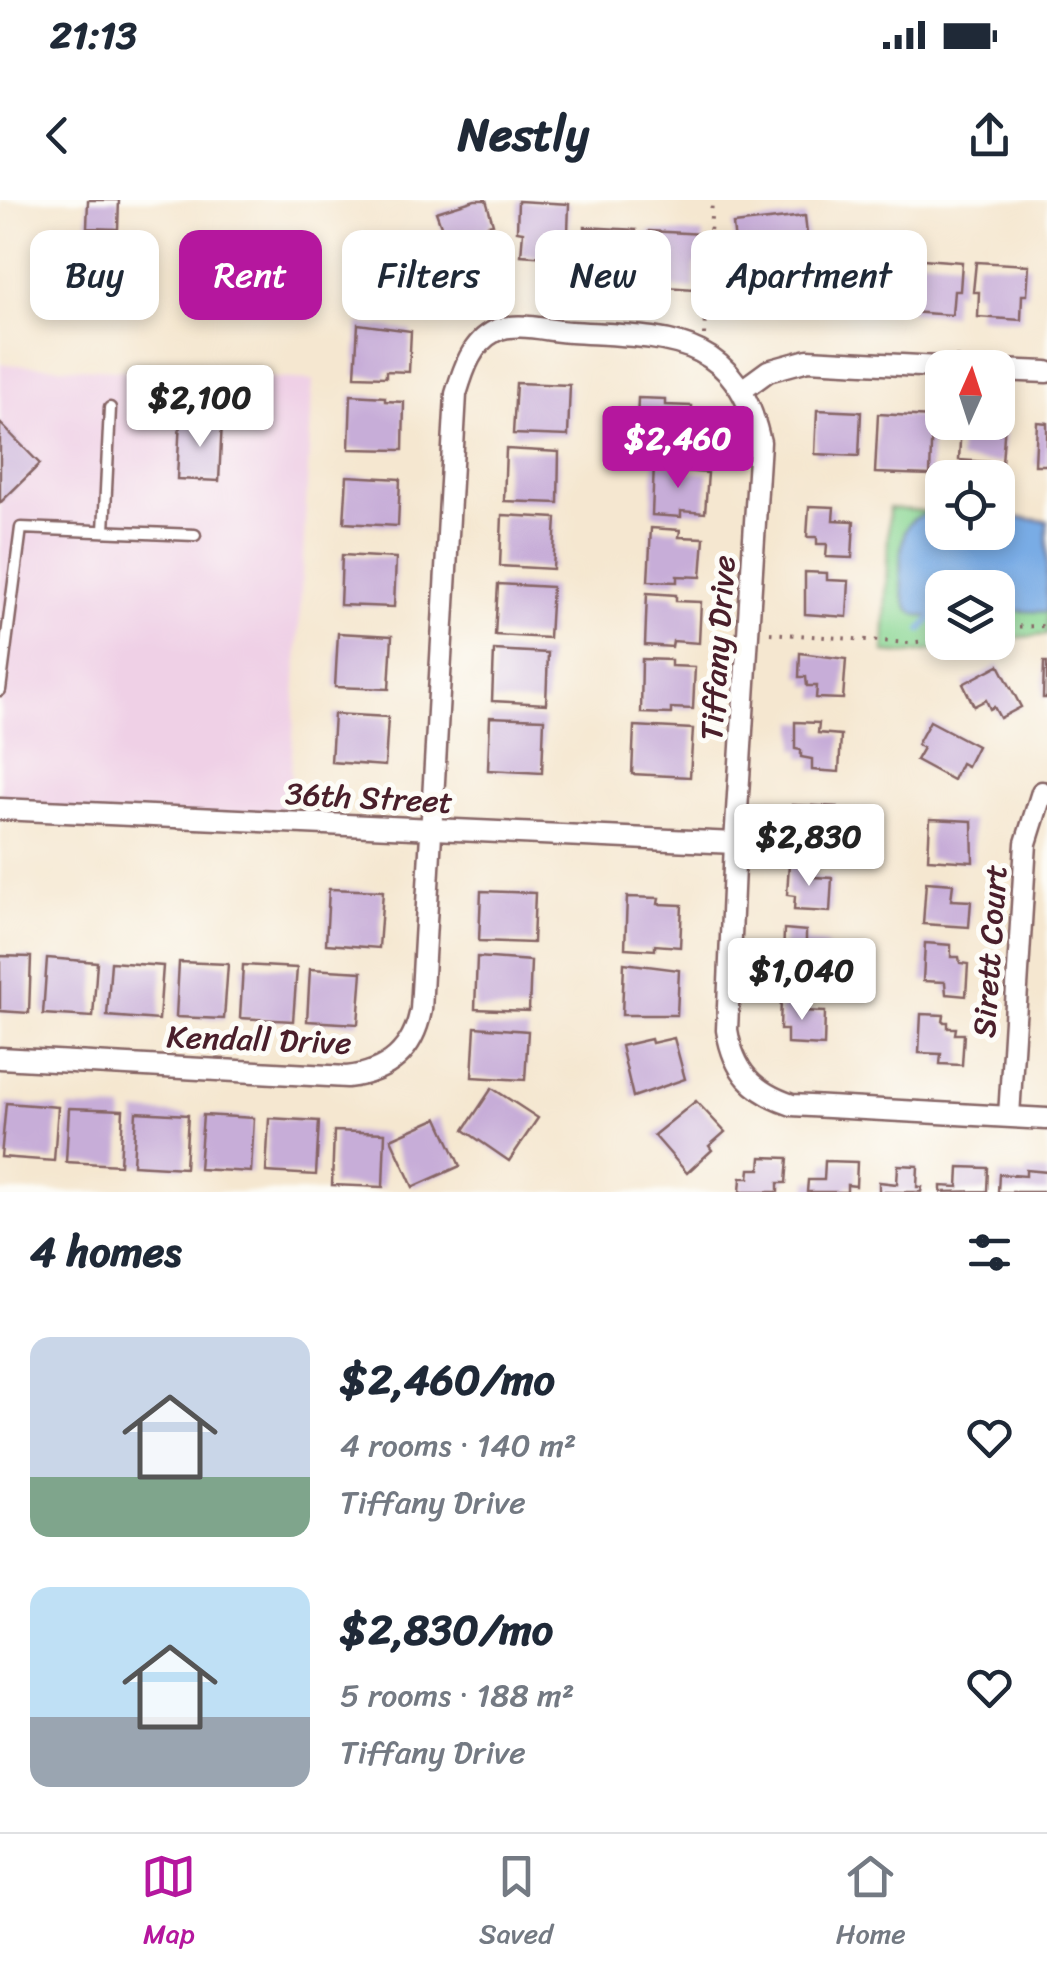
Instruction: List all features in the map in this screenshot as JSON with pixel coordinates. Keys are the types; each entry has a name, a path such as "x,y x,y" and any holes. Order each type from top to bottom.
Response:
{"street":[{"name":"Tiffany Drive","path":"432,831 456,394 476,346 496,330 519,327 655,337 698,351 729,371 742,390 760,442 734,843 727,1030 730,1052 751,1086 792,1106 1047,1118"},
{"path":"742,390 768,371 808,360 925,366"},
{"path":"1015,371 1047,372"},
{"name":"Sirett Court","path":"1010,1116 1026,843 1042,792"},
{"name":"36th Street","path":"0,809 734,843"},
{"name":"Kendall Drive","path":"0,1058 347,1077 384,1069 413,1038 422,1010 432,831"}],"lane":[{"path":"104,530 110,408"},
{"path":"0,690 21,528 196,535"}],"path":[{"path":"698,351 706,330 712,200"},
{"path":"1015,626 1047,626"},
{"path":"750,632 925,641"}],"shaded area":[{"path":"0,364 313,380 288,824 0,809"}],"green space":[{"path":"889,508 925,511 925,550 1015,550 1015,518 1047,521 1047,635 1015,638 1015,570 925,570 925,651 884,652"}],"water":[{"path":"925,514 925,550 1015,550 1015,518 1047,521 1047,612 1015,611 1015,570 925,570 925,616 911,611 903,595 900,569 905,533"}],"building":[{"path":"88,200 119,200 118,229 87,228"},
{"path":"486,200 493,224 488,225 490,230 442,230 436,212"},
{"path":"518,201 569,204 568,230 535,230 535,256 521,255 523,232 517,231"},
{"path":"805,216 806,230 734,230 733,224"},
{"path":"585,227 636,230 585,230"},
{"path":"671,232 691,233 691,289 671,287"},
{"path":"927,259 962,262 960,291 954,291 952,315 927,313"},
{"path":"976,262 1029,265 1021,320 978,317 979,292 973,292"},
{"path":"358,324 411,331 409,372 386,371 386,377 355,376"},
{"path":"516,383 570,385 568,436 513,434"},
{"path":"351,395 404,402 403,450 349,449"},
{"path":"638,398 692,406 689,446 666,444 666,450 636,448"},
{"path":"817,410 861,412 859,456 815,454"},
{"path":"878,414 925,417 925,440 931,440 925,475 875,473"},
{"path":"180,419 222,421 219,481 177,479"},
{"path":"1037,422 1047,423 1047,465 1035,465"},
{"path":"0,423 40,464 0,503"},
{"path":"960,440 1004,440 1002,460 959,460"},
{"path":"506,449 559,452 558,503 504,501"},
{"path":"654,463 683,465 683,471 708,473 705,513 681,511 681,517 652,515"},
{"path":"347,476 400,479 398,526 344,523"},
{"path":"809,506 834,507 833,520 854,521 852,558 826,557 827,544 817,544 817,537 807,537"},
{"path":"502,515 556,518 553,569 500,566"},
{"path":"651,528 680,530 679,537 704,538 701,577 677,576 677,582 648,581"},
{"path":"342,555 396,558 394,607 340,605"},
{"path":"805,572 827,573 827,580 849,581 847,617 805,614"},
{"path":"498,584 552,587 549,638 495,635"},
{"path":"647,593 676,595 676,601 701,602 699,643 645,645"},
{"path":"338,633 392,636 389,689 335,687"},
{"path":"494,650 548,653 546,704 492,701"},
{"path":"800,653 846,659 843,699 816,698 817,686 807,686 806,677 799,677"},
{"path":"642,659 671,660 671,666 695,667 693,709 671,708 671,714 641,713"},
{"path":"1047,662 1047,698 1043,698"},
{"path":"999,665 1021,707 1000,718 986,700 974,706 963,684"},
{"path":"334,714 388,717 385,766 331,762"},
{"path":"490,717 544,719 542,773 488,770"},
{"path":"930,721 977,746 967,766 961,763 953,780 916,760 923,748 917,745"},
{"path":"795,722 819,723 818,733 841,735 839,772 812,770 812,759 801,757 801,750 795,749"},
{"path":"634,726 693,729 690,777 632,774"},
{"path":"792,805 837,807 835,846 790,844"},
{"path":"930,819 972,821 973,862 928,859"},
{"path":"789,863 815,865 814,877 832,878 830,912 794,910 795,896 787,895"},
{"path":"926,882 953,884 951,900 971,901 969,927 923,924"},
{"path":"329,889 383,891 379,948 326,944"},
{"path":"481,891 535,893 533,943 479,941"},
{"path":"627,897 659,898 658,904 682,905 680,947 625,948"},
{"path":"784,929 806,931 806,942 827,944 826,982 799,981 800,971 791,969 791,963 783,963"},
{"path":"925,943 951,945 951,957 959,957 960,963 968,964 966,996 946,994 945,982 923,981"},
{"path":"0,956 31,957 29,1013 0,1011"},
{"path":"477,957 531,961 529,1011 475,1009"},
{"path":"47,958 97,962 93,1017 43,1014"},
{"path":"111,962 163,966 159,1020 107,1016"},
{"path":"179,962 228,964 224,1019 176,1017"},
{"path":"624,963 679,970 677,1015 622,1015"},
{"path":"243,965 297,968 293,1021 240,1018"},
{"path":"310,969 362,972 358,1024 307,1021"},
{"path":"781,997 802,998 802,1011 825,1012 824,1046 787,1044 787,1030 780,1030"},
{"path":"921,1014 944,1015 943,1022 948,1022 948,1028 956,1028 955,1034 964,1034 962,1065 940,1064 941,1054 919,1053"},
{"path":"475,1027 528,1031 525,1080 472,1077"},
{"path":"674,1038 685,1079 633,1097 621,1046"},
{"path":"492,1088 538,1118 509,1161 464,1130"},
{"path":"696,1101 725,1132 687,1173 654,1135"},
{"path":"6,1103 58,1107 54,1161 1,1157"},
{"path":"69,1108 123,1110 120,1165 66,1162"},
{"path":"136,1112 188,1115 185,1168 133,1165"},
{"path":"203,1115 254,1118 251,1172 199,1169"},
{"path":"269,1118 319,1121 316,1175 266,1172"},
{"path":"438,1118 460,1166 413,1187 391,1139"},
{"path":"334,1131 385,1133 383,1187 332,1185"},
{"path":"761,1157 788,1158 786,1183 778,1183 778,1192 740,1192 741,1178 749,1178 750,1169 760,1169"},
{"path":"825,1161 857,1162 856,1186 847,1185 847,1192 807,1192 808,1180 824,1180"},
{"path":"898,1165 918,1166 917,1187 922,1187 921,1192 879,1192 879,1182 897,1184"},
{"path":"959,1167 988,1168 987,1191 941,1192 941,1186 958,1187"},
{"path":"1026,1170 1047,1172 1047,1192 998,1192 999,1174 1026,1176"}],"waterway":[{"path":"921,630 925,625"}]}
